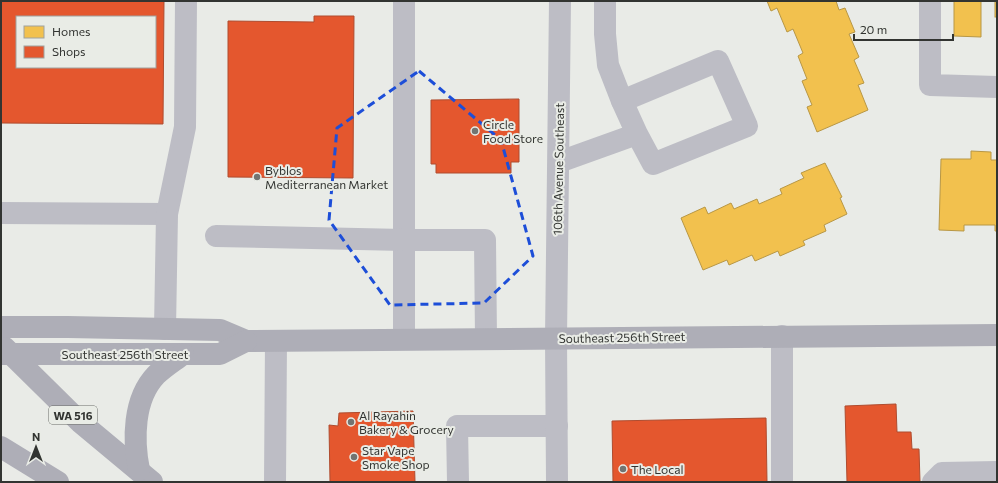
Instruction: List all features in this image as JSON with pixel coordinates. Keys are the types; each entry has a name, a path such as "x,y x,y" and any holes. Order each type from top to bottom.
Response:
{"main road":[{"name":"Southeast 256th Street","path":"1,327 220,330 246,341"},
{"name":"Southeast 256th Street","path":"4,351 220,354 246,341 276,340 997,335"},
{"name":"WA 516","path":"4,351 80,422 146,476"},
{"path":"146,476 135,450 135,431 142,396 156,376 183,354"},
{"path":"1,447 58,482"}],"street":[{"path":"165,329 167,214 186,127 186,1"},
{"path":"404,1 404,339"},
{"name":"106th Avenue Southeast","path":"557,482 556,338 560,1"},
{"path":"605,1 605,34 608,65 622,101 637,134 653,164 747,126 718,61 622,101"},
{"path":"930,1 930,86 997,87"},
{"path":"558,162 637,134"},
{"path":"1,213 167,214"},
{"path":"216,236 404,240 485,240 486,338"},
{"path":"782,336 782,482"},
{"path":"275,482 276,340"},
{"path":"458,482 457,426 557,426"},
{"path":"934,482 942,473 997,472"}],"highlighted area":[{"path":"419,71 501,140 533,256 484,303 390,305 329,220 337,128"}],"building: Homes":[{"path":"767,1 836,1 839,10 845,8 855,32 849,34 859,57 854,60 864,83 858,85 868,110 817,132 807,107 812,105 802,81 807,79 798,56 803,53 793,29 787,32 777,8 771,11"},
{"path":"954,1 981,1 981,37 954,36"},
{"path":"995,1 997,1 997,17 995,17"},
{"path":"971,151 991,152 991,160 997,160 997,231 995,231 995,225 964,225 964,231 939,230 941,159 971,159"},
{"path":"825,163 842,197 840,198 847,214 824,225 826,231 803,241 805,245 780,256 778,251 755,261 752,255 729,265 727,260 703,270 681,218 705,207 708,214 731,203 734,209 757,199 759,204 782,194 780,189 804,178 801,173"}],"building: Shops":[{"path":"1,1 164,1 163,124 1,123"},
{"path":"314,16 354,16 353,178 228,177 228,21 314,22"},
{"name":"Circle Food Store","path":"519,99 519,162 511,162 511,173 436,173 436,164 431,164 431,100"},
{"path":"896,404 897,432 911,432 912,449 919,449 920,482 847,482 845,406"},
{"path":"413,411 415,482 330,482 329,425 338,426 339,413"},
{"path":"766,418 767,482 613,482 612,421"}],"place":[{"name":"Circle Food Store","path":"475,131"},
{"name":"Byblos Mediterranean Market","path":"257,177"},
{"name":"Al Rayahin Bakery & Grocery","path":"351,422"},
{"name":"Star Vape Smoke Shop","path":"354,457"},
{"name":"The Local","path":"623,469"}]}
